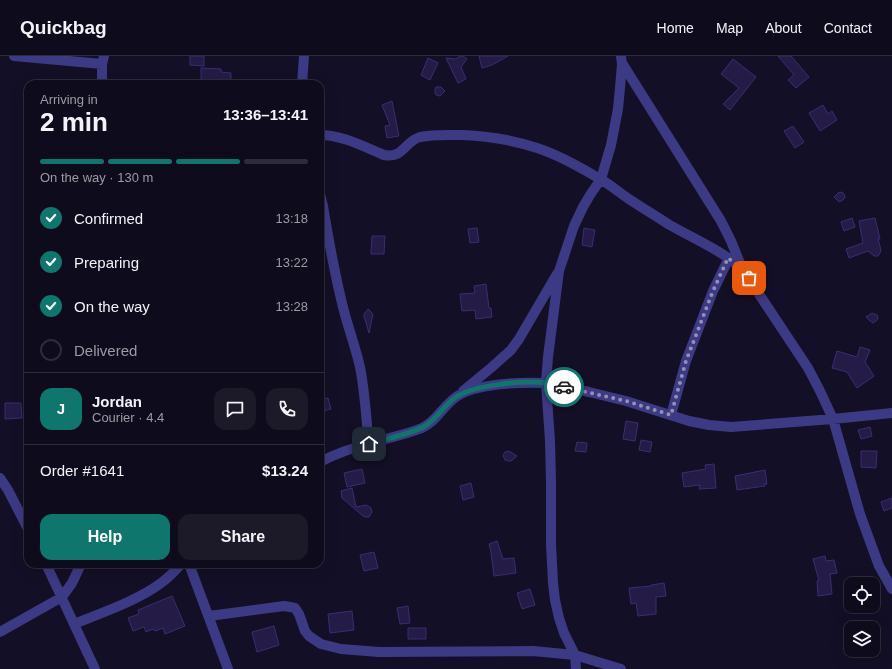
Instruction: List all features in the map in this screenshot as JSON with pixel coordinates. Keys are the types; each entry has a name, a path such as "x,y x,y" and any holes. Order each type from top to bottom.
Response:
{"street":[{"path":"14,56 103,60 102,80"},
{"path":"302,80 304,56"},
{"path":"576,669 575,655 564,633 555,600 551,544 550,441 546,383 559,271 574,226 583,207 600,179 611,145 616,116 620,59"},
{"path":"620,59 722,221 743,270 808,368 820,391 833,419 860,514 879,566 892,589"},
{"path":"324,135 340,137 389,156 398,154 412,141 420,137 431,136 484,136 538,148 563,159 600,179 668,224 728,258 743,270"},
{"path":"324,222 336,279 360,367 369,444"},
{"path":"671,415 686,361 713,291 728,258"},
{"path":"324,460 346,451 412,432 424,427 432,421 511,350 559,271"},
{"path":"457,397 469,391 500,385 525,382 546,383 626,401 702,424 731,427 892,413"},
{"path":"0,478 24,521"},
{"path":"48,568 95,669"},
{"path":"0,632 62,597 79,568"},
{"path":"74,624 146,593 169,576 177,568"},
{"path":"191,568 228,669"},
{"path":"209,616 284,606 295,608 299,614 305,631 309,636 321,644 341,648 379,652 533,651 575,655 621,669"}],"building":[{"path":"190,56 204,56 204,66 190,65"},
{"path":"460,56 467,59 461,67 466,79 458,83 446,58 456,59"},
{"path":"479,56 508,56 492,65 482,68"},
{"path":"778,56 791,56 809,77 796,88 788,80 794,75"},
{"path":"428,58 438,63 430,80 421,75"},
{"path":"733,59 756,77 730,110 723,104 739,88 721,74"},
{"path":"201,68 221,69 221,72 231,73 231,80 201,80"},
{"path":"436,87 441,87 445,91 440,96 436,95 435,93"},
{"path":"392,101 399,136 387,138 385,126 390,125 382,105"},
{"path":"823,105 828,114 832,111 837,120 820,131 809,113"},
{"path":"793,126 804,142 795,148 784,131"},
{"path":"842,192 845,197 839,202 834,197 838,193"},
{"path":"852,218 855,227 844,231 841,222"},
{"path":"875,218 880,239 878,239 881,250 880,253 878,256 874,256 868,251 849,258 846,249 863,243 859,221"},
{"path":"477,228 479,242 470,243 468,229"},
{"path":"584,228 595,230 592,247 582,245"},
{"path":"372,236 385,236 384,254 371,254"},
{"path":"486,284 489,308 491,308 492,317 476,319 475,310 462,311 460,294 475,293 474,286"},
{"path":"368,309 373,314 369,333 364,316"},
{"path":"872,313 877,315 878,319 873,323 866,317"},
{"path":"860,347 870,350 865,362 874,376 857,388 847,372 832,368 837,351 857,357"},
{"path":"324,398 328,398 331,409 324,411"},
{"path":"5,403 21,403 22,418 5,419"},
{"path":"626,421 638,423 635,441 623,439"},
{"path":"870,427 872,436 861,439 858,430"},
{"path":"641,440 652,442 650,452 639,450"},
{"path":"577,442 587,443 586,452 575,451"},
{"path":"509,451 517,456 511,461 505,460 503,455 505,452"},
{"path":"861,451 877,451 876,468 861,467"},
{"path":"714,464 716,488 699,489 700,485 684,487 682,473 706,469 705,465"},
{"path":"362,469 365,483 347,487 344,473"},
{"path":"765,470 767,484 764,484 765,486 737,490 735,476"},
{"path":"471,483 474,497 463,500 460,486"},
{"path":"352,488 356,507 366,505 371,508 372,512 369,517 363,516 342,498 341,491"},
{"path":"892,498 892,508 884,511 881,502"},
{"path":"497,541 503,559 514,558 516,573 494,576 489,544"},
{"path":"374,552 378,568 364,571 360,555"},
{"path":"825,556 826,561 834,560 837,573 830,574 832,594 818,596 817,581 819,581 813,559"},
{"path":"664,583 666,596 656,597 656,614 638,616 636,603 631,604 629,588"},
{"path":"530,589 535,605 522,609 517,593"},
{"path":"172,596 185,626 165,634 163,628 155,631 153,629 146,632 144,627 133,631 128,618 139,614 138,610"},
{"path":"408,606 410,623 400,624 397,608"},
{"path":"352,611 354,630 330,633 328,614"},
{"path":"274,626 279,645 257,652 252,632"},
{"path":"408,628 426,628 426,639 408,639"}],"way so far":[{"path":"564,387 626,401 671,415 686,361 713,291 728,258 737,264 749,278"}],"route":[{"path":"369,444 412,432 424,427 432,421 450,402 469,391 496,385 525,382 546,383 564,387"}]}
